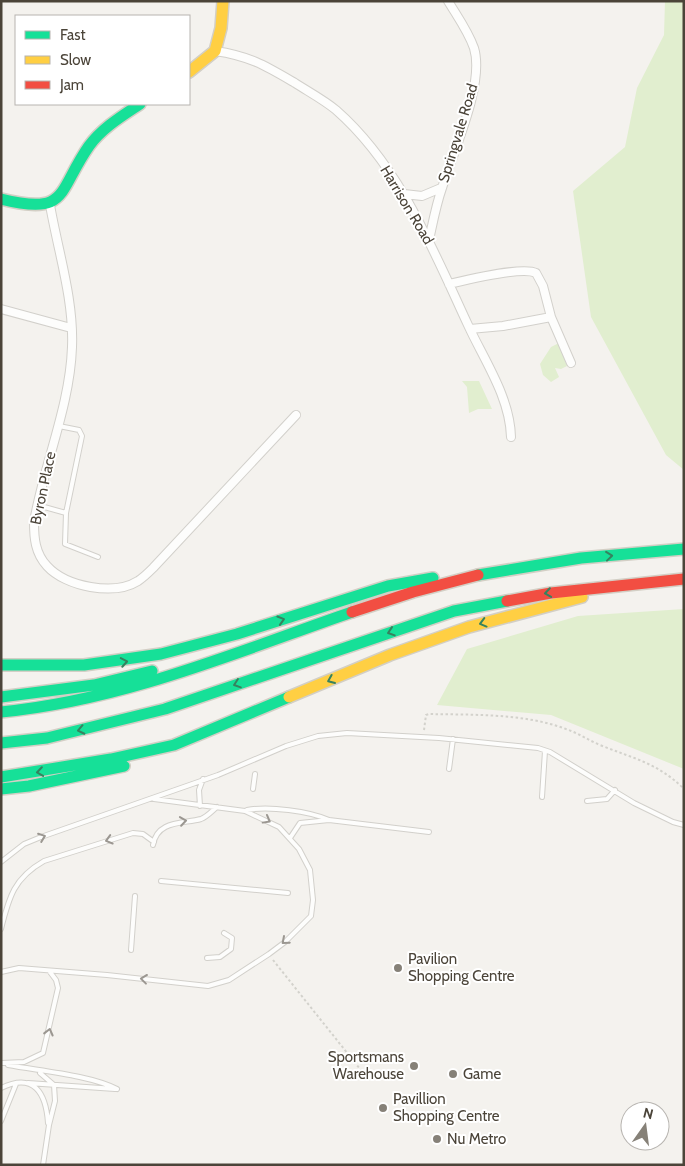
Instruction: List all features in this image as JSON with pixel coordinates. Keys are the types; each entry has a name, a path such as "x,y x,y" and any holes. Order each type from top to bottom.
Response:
{"main road":[{"path":"190,71 215,51 221,28 223,1"},
{"path":"1,199 28,206 50,205 61,197 68,187 90,145 110,126 139,105"},
{"path":"1,712 99,697 193,669 414,591 474,575 552,562 684,549"},
{"path":"1,665 76,668 147,658 204,643 394,584 426,578 474,575"},
{"path":"1,743 56,736 165,708 454,611 514,598 684,579"},
{"path":"1,790 104,771 146,760 174,745 234,722 390,655 469,626 632,584"},
{"path":"1,697 94,686 141,675 199,657 254,646"},
{"path":"1,777 85,764 174,745"}],"street":[{"name":"Springvale Road","path":"429,240 442,188 468,106 476,64 474,49 468,34 448,1"},
{"name":"Harrison Road","path":"215,51 242,55 264,65 336,110 376,154 404,194 429,240 500,392 511,421 511,437"},
{"path":"404,194 422,196 442,188"},
{"name":"Byron Place","path":"50,205 71,328 71,366 37,505 34,541 47,566 62,577 95,587 125,586 138,581 154,568 296,415"},
{"path":"449,284 515,272 532,271 536,273 543,286 551,317 571,363"},
{"path":"1,309 71,328"},
{"path":"470,329 503,326 551,317"}],"lane":[{"path":"57,425 79,430 82,436 66,513 65,544 98,557"},
{"path":"37,505 66,513"},
{"path":"1,862 32,840 218,775 286,746 318,736 347,733 453,739 526,746 545,751 663,818 684,825"},
{"path":"449,769 453,739"},
{"path":"542,797 545,751"},
{"path":"253,789 255,774"},
{"path":"200,806 200,790 203,779"},
{"path":"587,801 607,799 615,790"},
{"path":"151,799 245,811 260,808 316,815 329,820"},
{"path":"1,930 12,891 20,878 32,868 52,858 133,833 143,834 154,843 158,834 167,825 204,817 217,808"},
{"path":"1,972 19,968 50,972 114,975 208,986 230,980 285,942 311,916 313,900 310,870 299,849 290,838 272,823 245,811"},
{"path":"290,838 300,823 329,820 428,832"},
{"path":"161,881 288,894"},
{"path":"131,950 135,896"},
{"path":"207,958 220,957 231,949 232,938 224,933"},
{"path":"1,1063 24,1062 43,1053 58,988 56,980 50,972"},
{"path":"1,1063 74,1077 109,1085 117,1089 28,1083 1,1088"},
{"path":"38,1071 54,1085 55,1101 43,1165"},
{"path":"28,1083 44,1095 49,1125"},
{"path":"1,1121 16,1084"}],"path":[{"path":"423,737 426,715 429,714 525,720 565,728 600,745 643,759 673,778 684,789"},
{"path":"269,954 368,1079"}],"green space":[{"path":"665,1 684,1 684,470 666,455 591,317 573,191 625,147 637,88 664,35"},
{"path":"559,343 567,366 561,369 555,368 559,377 551,382 543,375 540,364 551,347"},
{"path":"462,381 479,381 492,409 478,409 469,413 467,387"},
{"path":"684,609 684,769 551,715 437,705 467,649 578,616"}],"traffic: fast":[{"path":"1,199 39,204 50,202 59,196 94,140 113,123 139,105"},
{"path":"478,575 581,558 684,549"},
{"path":"1,665 84,665 161,654 237,634 388,586 433,578"},
{"path":"1,743 47,738 165,709 454,611 507,601"},
{"path":"1,712 47,706 136,686 223,658 352,612"},
{"path":"1,697 94,685 152,671"},
{"path":"1,777 111,759 174,745 289,697"},
{"path":"1,789 29,786 124,766"}],"traffic: slow":[{"path":"190,71 215,51 221,28 223,1"},
{"path":"289,697 390,655 469,627 582,597"}],"traffic: jam":[{"path":"352,612 413,592 478,575"},
{"path":"507,601 551,593 684,579"}],"place":[{"name":"Pavilion Shopping Centre","path":"398,968"},
{"name":"Sportsmans Warehouse","path":"414,1066"},
{"name":"Game","path":"453,1074"},
{"name":"Pavillion Shopping Centre","path":"383,1108"},
{"name":"Nu Metro","path":"437,1139"}]}
